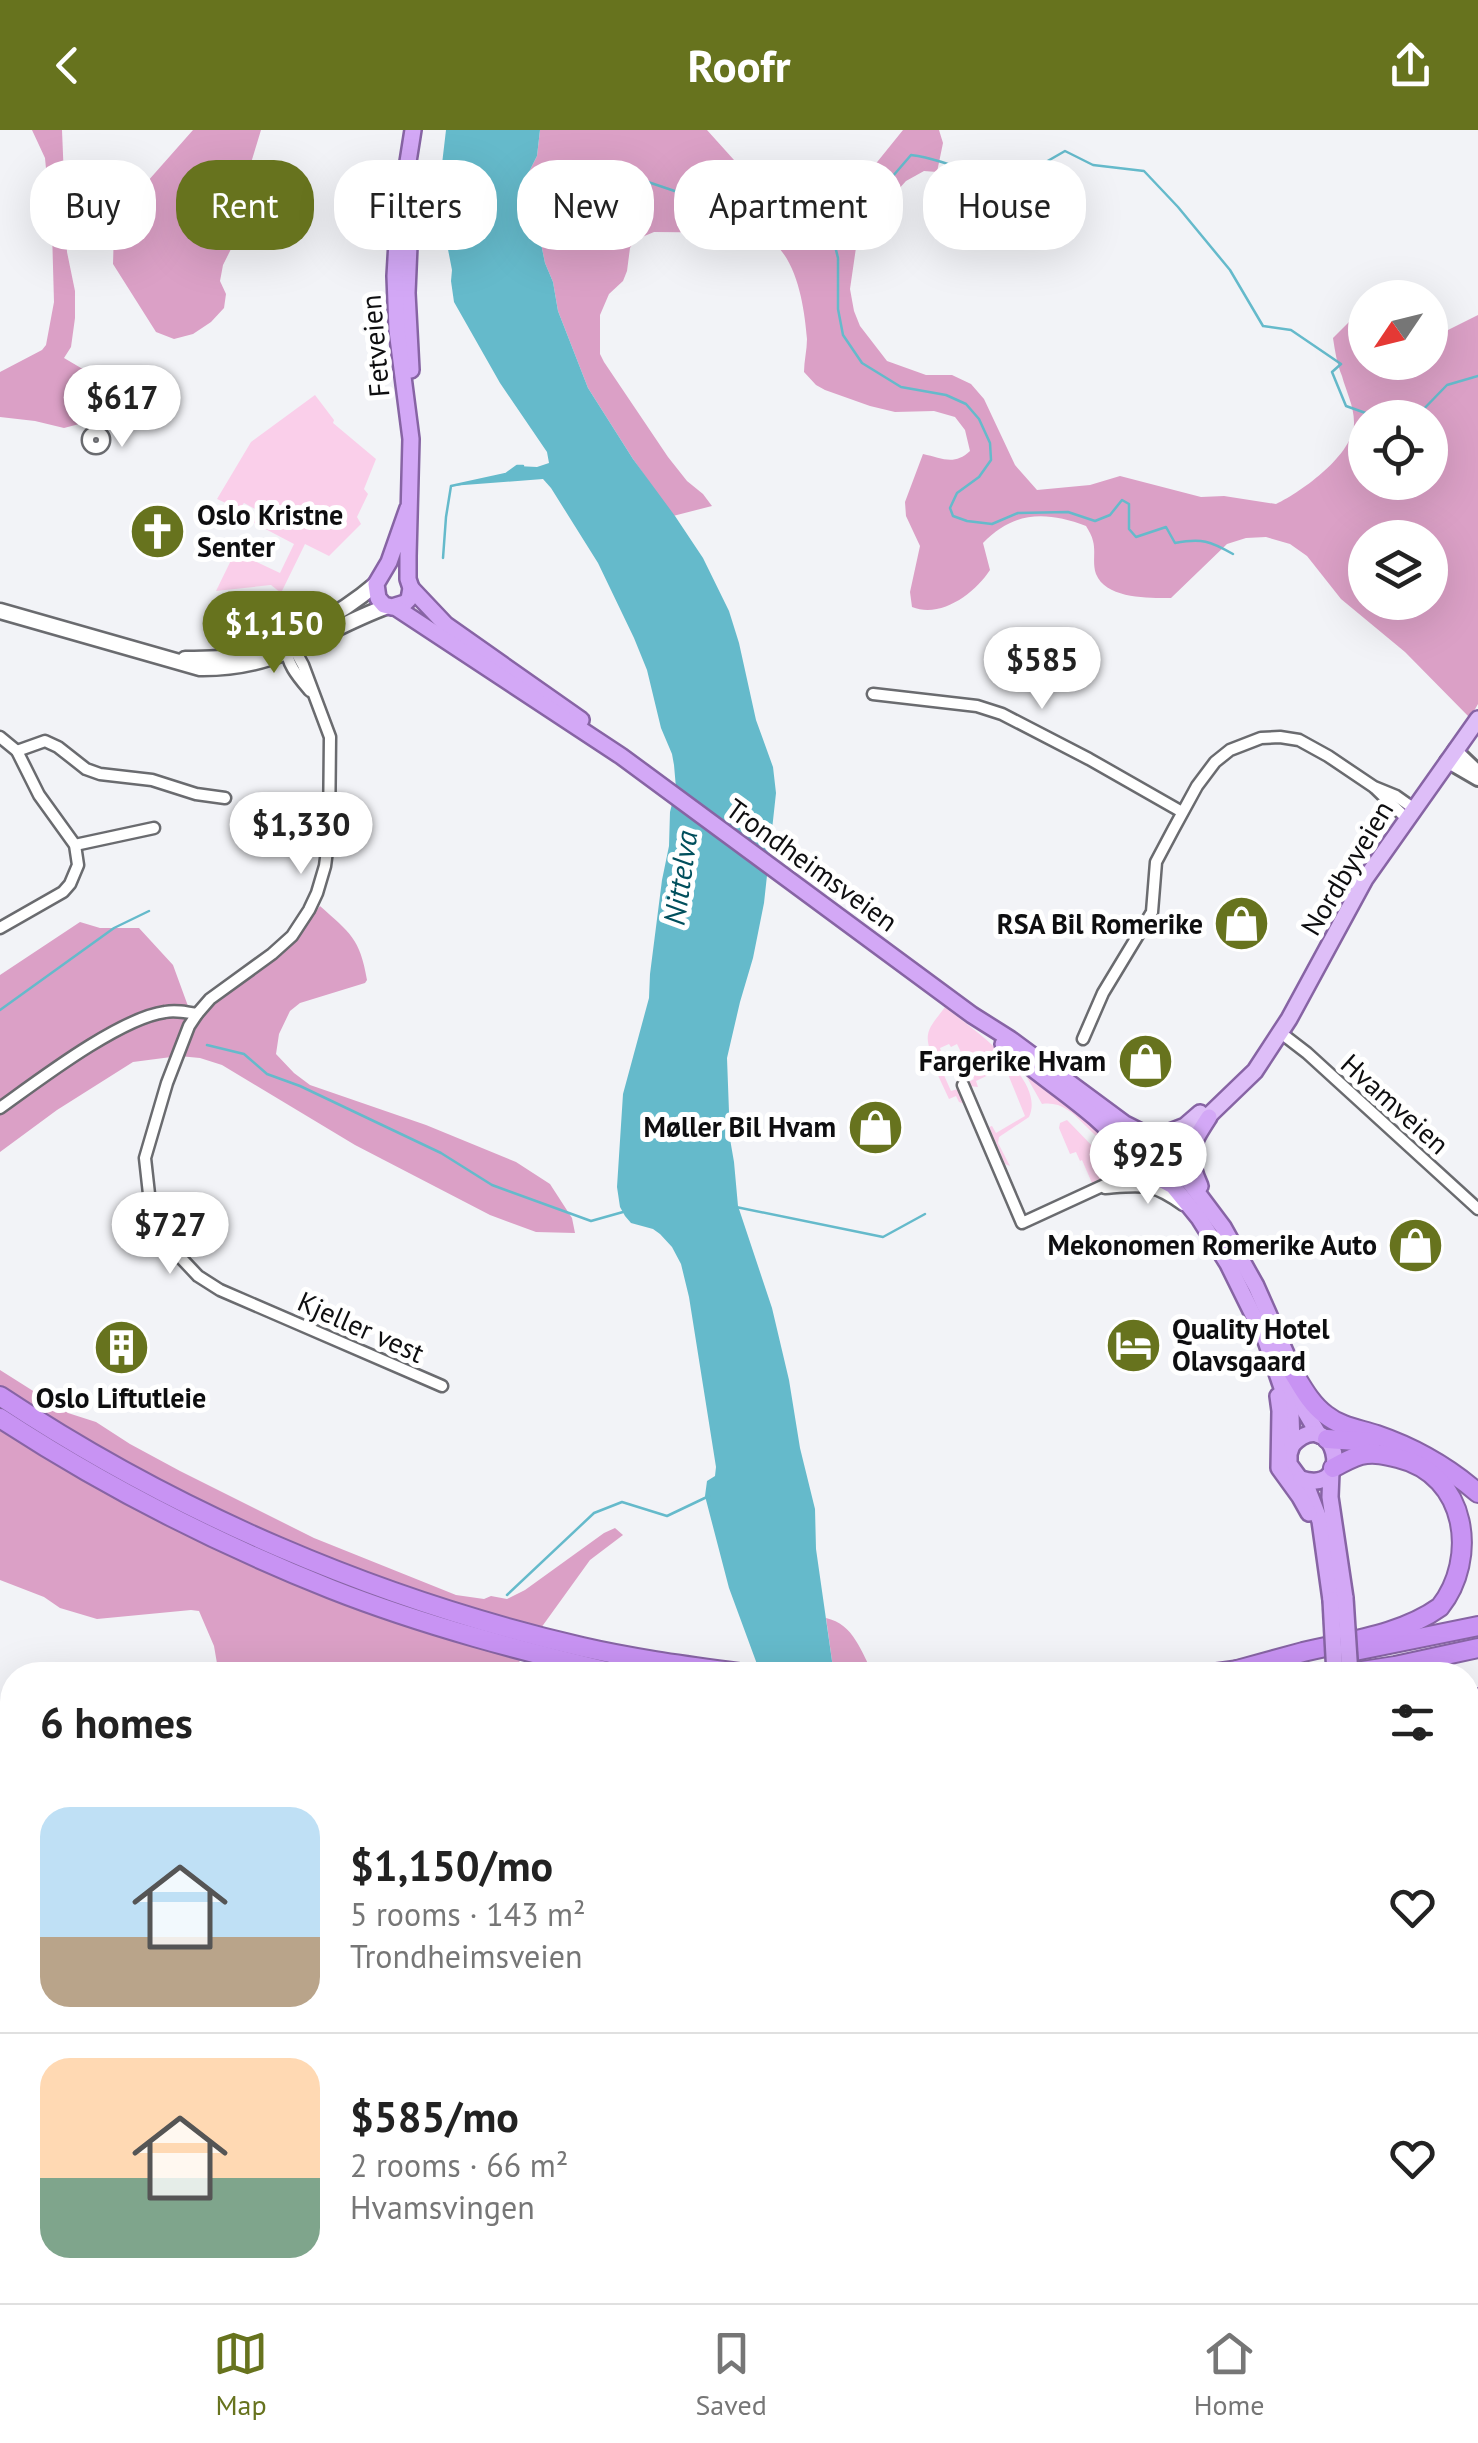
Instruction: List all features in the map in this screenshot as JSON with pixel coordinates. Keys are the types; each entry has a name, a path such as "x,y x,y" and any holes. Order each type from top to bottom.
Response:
{"highway":[{"name":"Fetveien","path":"410,583 411,439 397,330 395,276 398,224 415,130"},
{"name":"Fetveien","path":"380,579 408,508"},
{"path":"400,572 410,583 411,594 405,603 392,607 378,598 380,579 400,572"},
{"name":"Trondheimsveien","path":"410,583 446,625 562,705 621,756"},
{"name":"Trondheimsveien","path":"392,607 621,756 1124,1124 1153,1136"},
{"name":"Trondheimsveien","path":"972,1015 1032,1070 1111,1131 1131,1158"},
{"path":"1204,1213 1190,1158 1193,1144 1209,1117"},
{"path":"1336,1662 1338,1599 1330,1498 1335,1452 1303,1408 1293,1372 1233,1243 1204,1213 1173,1186 1137,1169 1131,1158 1136,1145 1153,1136 1168,1144 1188,1179 1204,1213 1235,1277 1274,1362 1291,1414 1289,1464 1312,1498 1320,1521 1338,1599 1348,1662"},
{"path":"1148,1174 1166,1166 1172,1152"},
{"path":"1274,1362 1273,1381 1280,1411 1279,1468 1310,1514 1320,1521"},
{"path":"1293,1372 1313,1403 1336,1422 1376,1434 1446,1467 1478,1494"},
{"path":"0,1396 120,1469 240,1530 336,1570 474,1617 582,1647 661,1662"},
{"path":"0,1418 112,1486 226,1544 402,1614 573,1662"},
{"path":"1292,1445 1301,1436 1406,1448"},
{"path":"1268,1662 1418,1620 1448,1600 1463,1582 1474,1551 1472,1524 1458,1496 1436,1475 1414,1463 1383,1454 1364,1454 1317,1481 1301,1479"},
{"path":"1287,1662 1478,1626"},
{"path":"1413,1662 1478,1648"}],"main road":[{"path":"290,647 380,579"},
{"path":"0,611 172,660 290,647 392,607"},
{"name":"Nordbyveien","path":"1172,1152 1255,1071 1270,1050 1354,896 1478,718"},
{"name":"Nordbyveien","path":"1153,1136 1185,1126 1270,1050"}],"street":[{"path":"0,1108 134,1022 166,1012 196,1014 292,936 310,910 329,836 331,749 326,722 314,696 293,669 290,647"},
{"path":"873,694 977,706 1002,714 1182,812"},
{"path":"0,737 16,751 39,795 74,846 78,865 63,892 0,928"},
{"path":"1083,1040 1103,993 1152,912 1156,862 1197,786 1230,750 1261,738 1299,740 1374,788 1396,796 1409,813"},
{"path":"16,751 45,741 86,770 152,780 196,794 225,798"},
{"path":"1451,755 1478,776"},
{"path":"74,846 154,828"},
{"name":"Kjeller vest","path":"196,1014 167,1083 145,1158 150,1202 164,1240 198,1276 220,1290 442,1386"},
{"name":"Hvamveien","path":"1280,1034 1478,1209"},
{"path":"963,1085 974,1094 980,1126 1022,1223 1112,1182 1148,1174"},
{"path":"980,1126 992,1121"},
{"path":"1112,1182 1131,1158"},
{"path":"1099,1188 1150,1186 1204,1213"}],"shaded area":[{"path":"32,130 62,130 63,160 45,158"},
{"path":"193,130 261,130 252,160 176,160 176,250 230,250 220,281 226,294 224,308 193,334 174,339 156,332 113,264 113,250 156,250 156,172"},
{"path":"540,130 707,130 734,160 674,160 674,232 654,232 654,160 535,160"},
{"path":"903,130 939,130 943,143 939,160 923,160 923,172 903,184 903,160 879,160"},
{"path":"53,250 67,250 75,291 75,318 71,347 64,358 81,368 107,372 123,403 102,418 64,428 0,417 0,372 46,345 54,302"},
{"path":"542,250 630,250 623,281 609,294 600,315 600,354 668,457 712,506 673,516 633,459 588,388 558,311"},
{"path":"781,250 856,250 850,289 860,326 887,361 926,375 952,375 971,384 984,399 1015,465 1037,490 1090,485 1120,476 1201,497 1224,496 1276,504 1326,470 1348,442 1348,500 1448,500 1448,400 1350,400 1333,338 1348,323 1348,380 1448,380 1448,330 1478,315 1478,704 1470,718 1405,652 1366,620 1448,620 1448,520 1348,520 1348,605 1307,556 1290,544 1266,537 1227,544 1171,598 1118,593 1096,574 1093,539 1086,526 1057,518 1031,517 1007,525 983,543 990,570 966,595 934,610 912,607 910,592 920,546 906,516 905,502 923,454 953,460 970,451 965,430 955,417 934,411 895,412 816,385 804,372 807,339 796,278"},
{"path":"315,395 333,423 376,459 364,489 368,494 357,517 361,524 329,556 305,544 281,593 271,585 216,591 237,548 242,555 280,573 294,544 252,522 257,510 244,503 239,509 217,499 251,442"},
{"path":"320,906 352,937 367,980 300,1003 290,1011 279,1034 276,1054 310,1085 426,1125 516,1162 550,1184 572,1218 575,1233 536,1232 490,1215 355,1145 222,1065 200,1058 179,1056 133,1062 0,1152 0,975 80,922 100,928 139,928 173,965 192,1017 252,971 283,954"},
{"path":"945,1007 1003,1055 1027,1087 1032,1102 1029,1117 999,1137 998,1143 1010,1166 1005,1164 989,1127 996,1133 1025,1116 1005,1067 976,1081 978,1087 969,1086 967,1083 974,1079 957,1044 940,1048 935,1055 951,1091 958,1089 965,1104 956,1096 949,1099 928,1054 928,1033"},
{"path":"1020,1065 1104,1131 1117,1148 1097,1137 1064,1108 1042,1104"},
{"path":"1067,1120 1100,1154 1118,1159 1111,1174 1092,1183 1076,1152 1070,1154 1059,1128"},
{"path":"0,1370 68,1413 96,1422 180,1471 314,1538 456,1595 507,1599 604,1533 615,1528 623,1535 590,1560 519,1662 217,1662 199,1611 97,1619 60,1608 44,1597 0,1580"},
{"path":"826,1618 850,1633 867,1662 832,1662"}],"water":[{"name":"Nittelva","path":"446,130 540,130 535,160 517,160 517,250 542,250 558,311 588,388 703,558 729,611 756,720 773,767 776,793 764,903 727,1058 730,1139 738,1206 772,1308 815,1509 816,1549 832,1662 756,1662 729,1588 705,1496 707,1481 715,1476 716,1467 681,1264 660,1234 631,1223 620,1207 617,1187 623,1094 649,998 676,788 674,765 634,638 598,563 551,488 543,479 451,486 506,474 517,466 549,463 547,452 500,383 454,302 448,250 497,250 497,160 442,160"}],"waterway":[{"path":"903,164 911,155 1006,185 1065,151 1093,165 1144,171 1230,270 1263,326 1291,330 1341,364 1332,372 1348,407"},
{"path":"654,184 722,207 768,205 790,197 811,203 833,238 843,335 862,363 901,387 946,395 966,404 979,419 990,443 991,460 979,477 957,493 950,508 953,516 992,524 1018,513 1068,512 1095,521 1110,515 1122,500 1129,504 1129,529 1136,537 1166,527 1175,543 1206,542 1233,554"},
{"path":"1432,400 1447,385 1478,376"},
{"path":"443,558 451,486 506,474 523,466"},
{"path":"0,1010 114,928 149,911"},
{"path":"207,1045 244,1054 267,1074 441,1153 492,1185 591,1221 623,1212"},
{"path":"736,1207 883,1237 925,1214"},
{"path":"507,1595 594,1513 622,1502 667,1516 709,1496"}],"place":[{"name":"Oslo Kristne Senter","path":"158,531"},
{"name":"RSA Bil Romerike","path":"1242,924"},
{"name":"Fargerike Hvam","path":"1145,1061"},
{"name":"Møller Bil Hvam","path":"875,1127"},
{"name":"Mekonomen Romerike Auto","path":"1416,1245"},
{"name":"Quality Hotel Olavsgaard","path":"1133,1345"},
{"name":"Oslo Liftutleie","path":"121,1347"}]}
